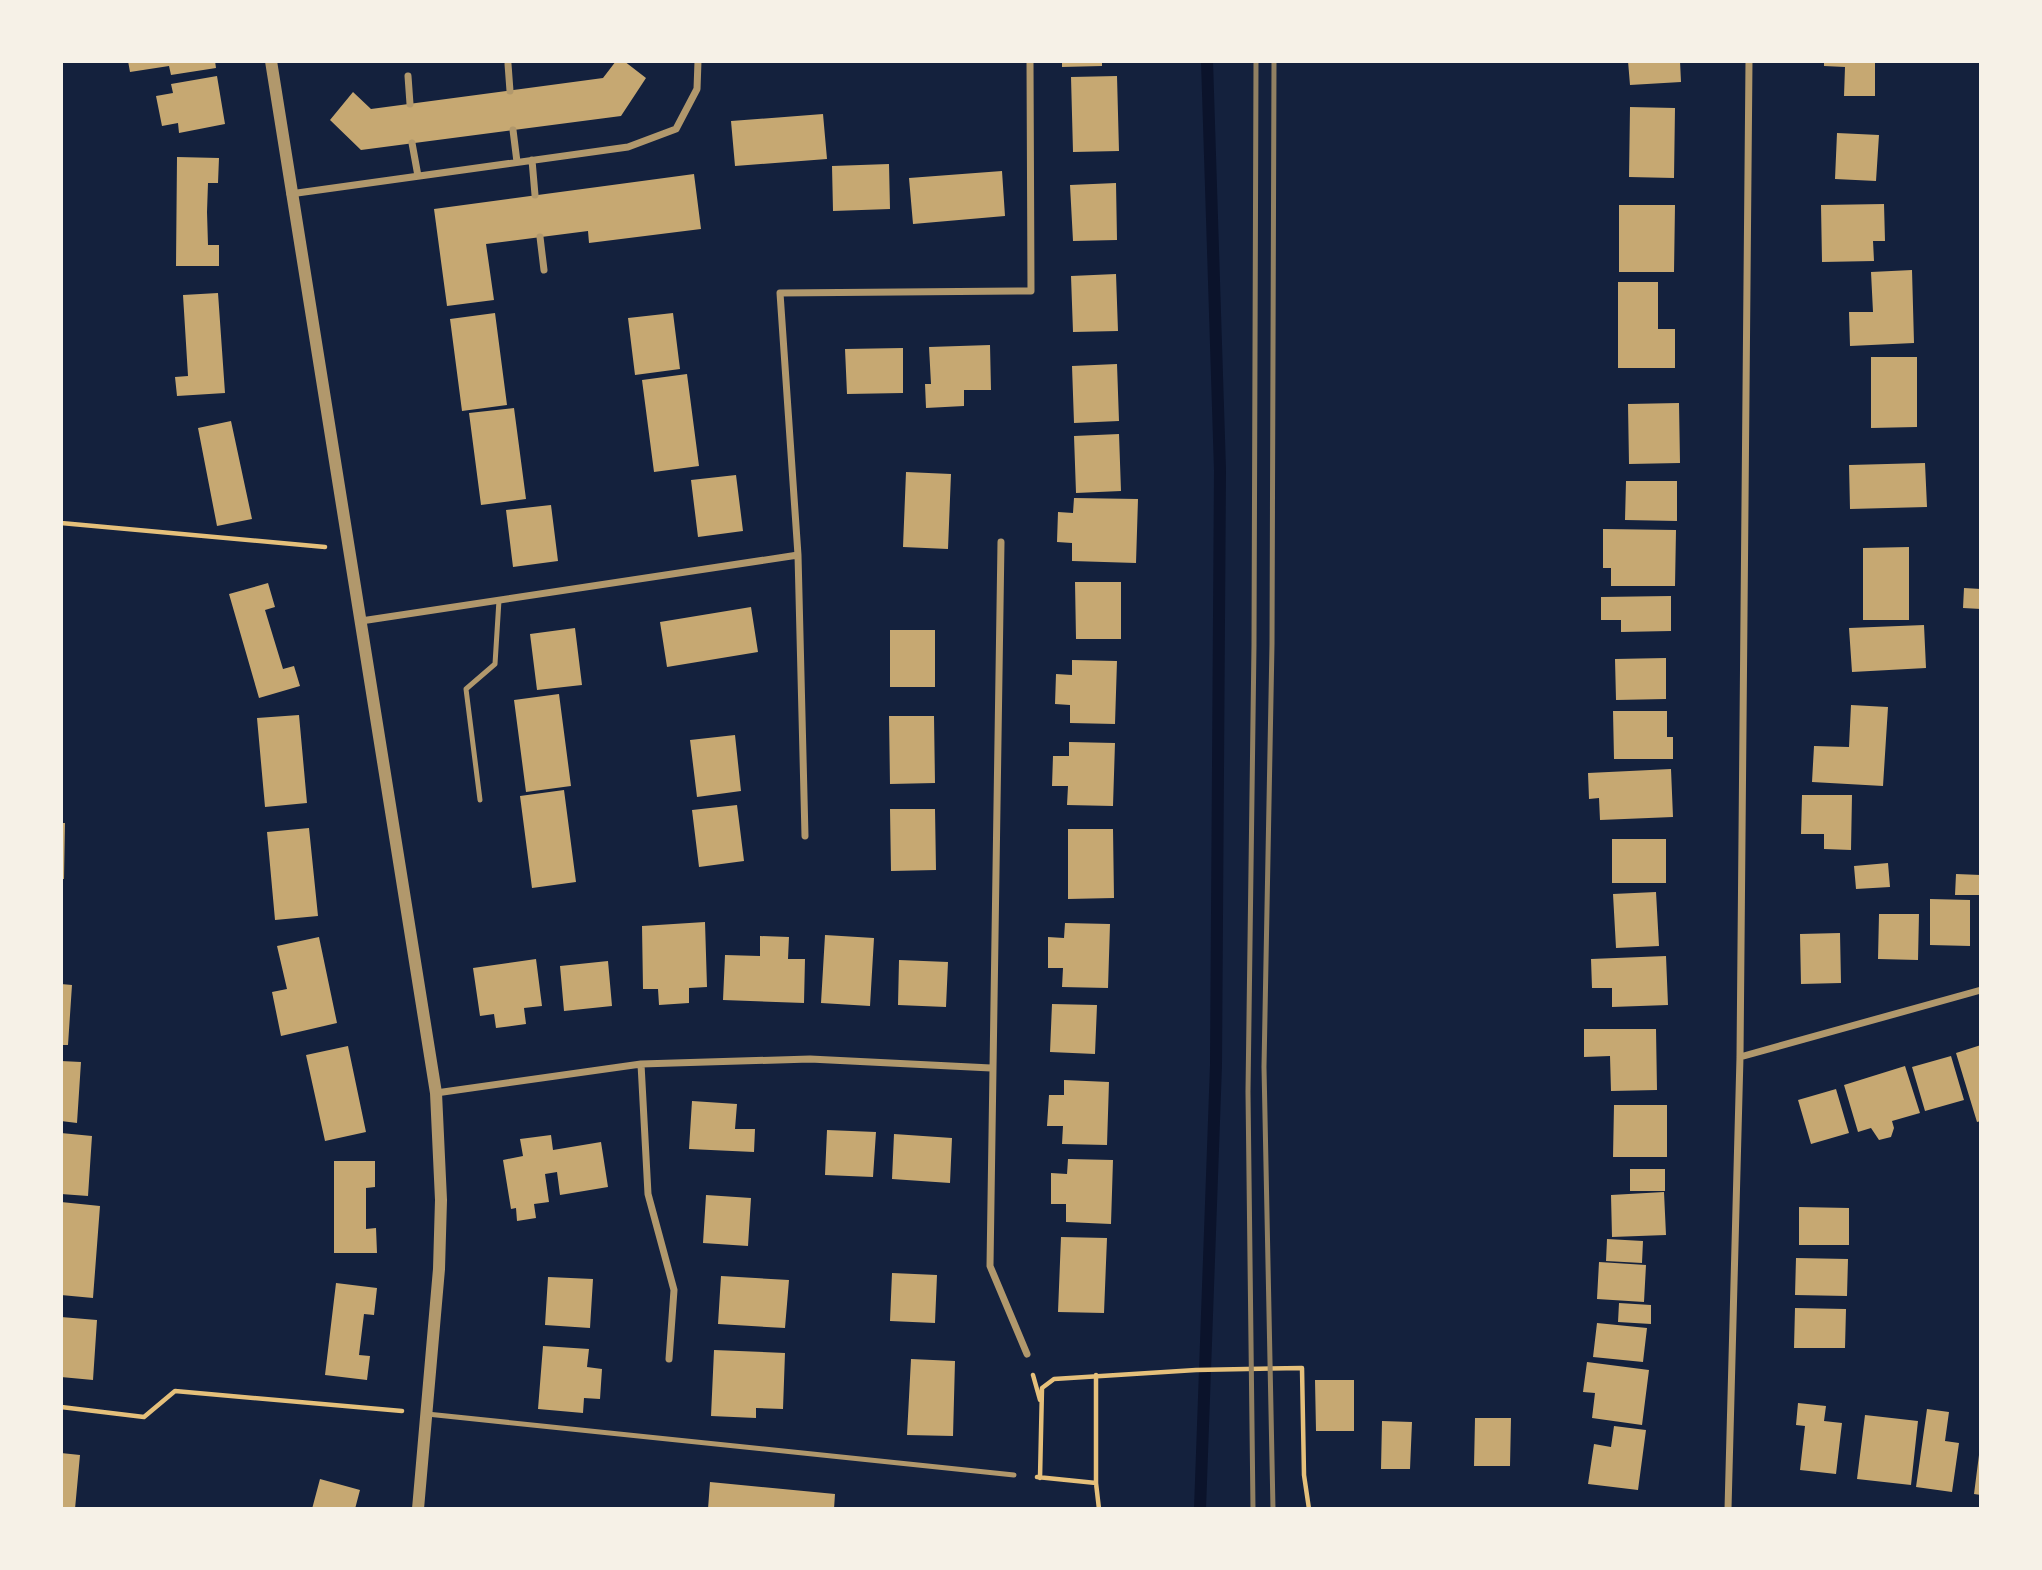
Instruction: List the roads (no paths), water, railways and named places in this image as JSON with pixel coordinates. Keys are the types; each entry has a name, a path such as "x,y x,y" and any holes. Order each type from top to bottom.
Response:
{"street":[{"path":"271,61 290,194 350,550 436,1093 441,1213 418,1509"},
{"path":"290,194 628,147 676,129 697,89 698,61"},
{"path":"806,836 798,555 780,293 1031,292 1030,61"},
{"path":"1728,1509 1740,1057 1749,61"},
{"path":"508,64 510,91"},
{"path":"408,76 410,104"},
{"path":"513,130 517,162"},
{"path":"412,143 418,176"},
{"path":"532,160 535,195"},
{"path":"540,237 544,270"},
{"path":"1001,542 990,1266 1027,1354"},
{"path":"361,621 798,555"},
{"path":"1740,1057 1981,990"},
{"path":"436,1093 641,1064 810,1059 991,1068"},
{"path":"641,1064 648,1194 674,1290 669,1359"}],"lane":[{"path":"480,800 466,689 495,664 499,600"},
{"path":"427,1414 1014,1475"}],"waterway":[{"path":"1200,1509 1216,1065 1220,470 1207,61"}],"railway":[{"path":"1253,1509 1248,1092 1254,645 1256,61"},
{"path":"1273,1509 1264,1067 1272,644 1274,61"}]}
